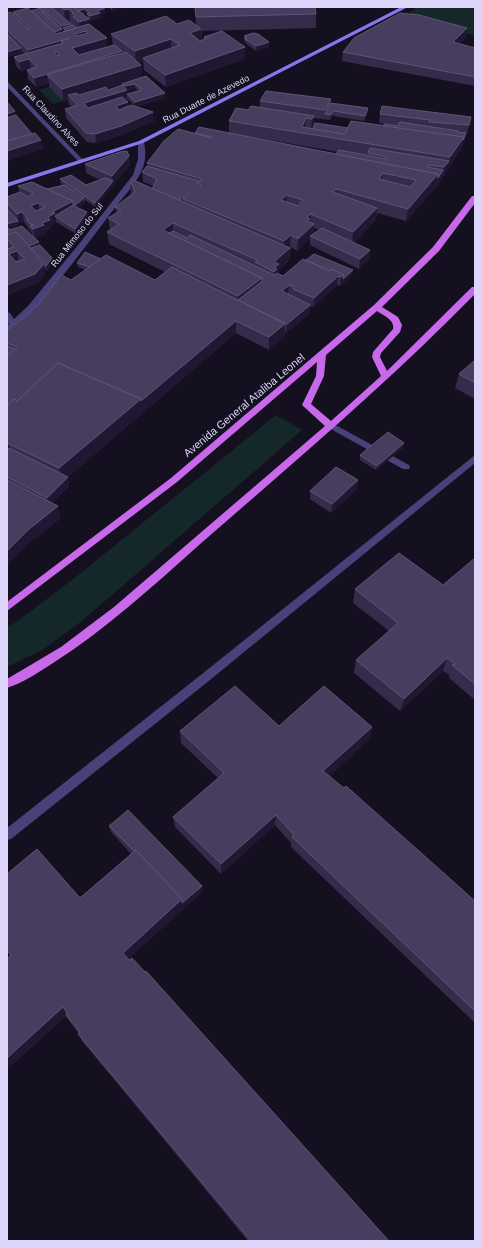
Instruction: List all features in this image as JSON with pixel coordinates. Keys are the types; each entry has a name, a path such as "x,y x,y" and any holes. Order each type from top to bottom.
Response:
{"main road":[{"name":"Rua Duarte de Azevedo","path":"7,185 141,142 405,7"},
{"name":"Avenida General Ataliba Leonel","path":"7,607 174,480 377,307 436,249 475,198"},
{"path":"7,684 34,671 99,627 385,376 442,324 475,289"},
{"path":"377,307 394,318 398,325 397,330 377,352 376,357 385,376"},
{"path":"322,354 320,376 306,404 330,425"}],"street":[{"name":"Rua Claudino Alves","path":"7,83 81,161"},
{"name":"Rua Mimoso do Sul","path":"7,330 31,308 78,251 136,175 142,164 143,155 141,142"},
{"path":"7,315 14,325"},
{"path":"330,425 406,467"},
{"path":"7,835 200,682 475,458"}],"green space":[{"path":"417,7 475,7 475,36 407,15"},
{"path":"49,87 63,101 53,104 39,90"},
{"path":"276,415 302,430 82,621 44,649 7,667 7,627 18,621 77,576"}],"building":[{"path":"39,7 51,7 71,24 62,26 41,11 62,29 54,32 31,11 41,8"},
{"path":"61,7 74,7 89,19 79,22 73,17 75,16 69,9 64,10"},
{"path":"74,7 105,8 97,11 100,13 90,16 87,14 90,13 85,9 78,11"},
{"path":"195,7 315,7 316,14 196,17"},
{"path":"28,8 56,34 89,24 107,38 72,48 79,55 114,45 122,51 34,78 27,70 37,67 29,59 19,62 14,57 63,43 61,41 70,38 28,50 7,30 7,13 11,12 28,29 30,28 13,12","holes":["86,31 88,33 77,36 75,34","57,52 60,55 58,56 54,53"]},
{"path":"400,13 419,15 467,28 453,42 475,48 475,77 343,52 354,38"},
{"path":"166,16 177,24 189,20 201,29 190,33 200,41 207,38 204,37 222,31 245,47 165,75 143,58 180,45 171,39 135,51 111,34"},
{"path":"73,25 76,28 67,31 63,28"},
{"path":"253,33 258,34 269,42 256,46 245,39 247,38 244,36"},
{"path":"7,34 21,48 7,52"},
{"path":"126,52 141,65 62,89 47,75 89,62"},
{"path":"146,76 165,93 135,102 127,94 142,90 135,84 125,86 122,84"},
{"path":"122,85 127,90 84,103 88,108 122,97 128,102 116,106 119,110 131,105 153,112 121,126 95,134 86,133 65,109 78,105 68,95 77,93 79,95 106,87 108,90"},
{"path":"266,91 331,99 325,110 260,101"},
{"path":"7,102 15,111 7,114"},
{"path":"330,103 368,108 365,116 334,111 331,115 325,114"},
{"path":"251,106 314,116 312,119 306,118 302,127 345,134 351,121 464,137 450,157 229,121 236,108 248,110"},
{"path":"382,106 471,117 469,125 429,122 430,120 380,114"},
{"path":"16,115 32,134 7,141 7,118"},
{"path":"400,122 466,133 463,140 464,137 384,126 384,124 398,126"},
{"path":"315,123 348,128 345,134 313,129"},
{"path":"199,127 438,174 408,209 337,189 333,192 377,208 353,232 311,214 307,217 310,219 307,221 314,224 298,239 291,235 284,241 183,199 201,185 197,183 202,179 147,163 164,141 178,129 212,138 195,133","holes":["383,173 416,180 411,187 379,179","287,195 303,200 298,206 281,200"]},
{"path":"35,133 41,140 7,151 7,141"},
{"path":"370,148 449,161 444,167 428,165 427,167 443,170 438,178 438,174 336,154 339,150 387,159 388,157 368,153"},
{"path":"127,151 129,156 112,176 85,164 120,152"},
{"path":"147,166 199,181 197,186 180,200 152,189 157,179 142,172"},
{"path":"71,175 86,185 105,178 113,181 95,203 60,179"},
{"path":"133,180 290,248 274,262 279,264 274,268 277,269 274,272 255,262 257,260 173,223 163,230 262,278 238,296 107,232 119,224 108,218 121,210 115,207 135,192 132,184 130,184"},
{"path":"32,182 73,201 52,212 55,213 48,217 50,220 42,223 44,225 33,229 30,226 34,225 30,224 22,212 17,214 7,203 7,197 20,192 28,197 33,193 18,186","holes":["38,203 45,207 36,211 31,206"]},
{"path":"65,185 84,198 74,206 87,212 75,229 55,216 73,205 73,201 47,189"},
{"path":"7,209 18,221 7,224"},
{"path":"22,226 39,242 29,246 16,232 7,235 7,227 10,230"},
{"path":"322,228 370,250 360,259 310,236"},
{"path":"173,231 187,238 190,235 274,275 277,273 283,276 303,259 330,271 332,269 344,275 341,277 338,276 314,298 293,289 294,287 289,285 282,291 310,305 287,324 238,300 262,281 262,278 169,233"},
{"path":"16,232 40,258 38,259 43,265 35,274 7,285 7,249 14,247 7,239 7,235","holes":["17,251 25,259 16,262 9,254"]},
{"path":"40,245 52,258 46,266 31,248"},
{"path":"85,252 101,259 90,267 77,263"},
{"path":"314,254 353,270 343,279 344,275 332,269 330,271 306,260"},
{"path":"106,255 155,280 172,267 285,324 269,337 236,321 141,401 141,399 58,363 17,401 14,399 7,406 7,355 17,347 7,343 7,330 39,304 61,275 71,280"},
{"path":"7,346 15,349 7,355"},
{"path":"475,360 475,383 459,374"},
{"path":"58,363 141,399 59,468 7,443 7,406 14,399 17,401"},
{"path":"388,432 404,443 377,466 360,455"},
{"path":"9,448 68,477 47,498 7,477 7,451"},
{"path":"336,467 358,480 332,504 310,491"},
{"path":"7,480 58,506 28,530 7,551"},
{"path":"399,553 443,585 475,558 475,684 452,665 455,664 447,658 404,699 356,660 398,623 355,589"},
{"path":"235,686 279,726 324,686 372,727 323,771 344,788 346,786 475,901 475,1011 292,837 294,835 276,815 221,864 173,817 224,773 180,731"},
{"path":"128,810 202,886 182,903 182,899 136,850 134,851 109,826"},
{"path":"37,849 80,898 136,850 182,899 123,953 129,960 132,958 145,972 146,971 389,1241 251,1241 78,1034 80,1032 66,1015 67,1013 63,1007 7,1058 7,959 11,955 7,950 7,874"}]}
